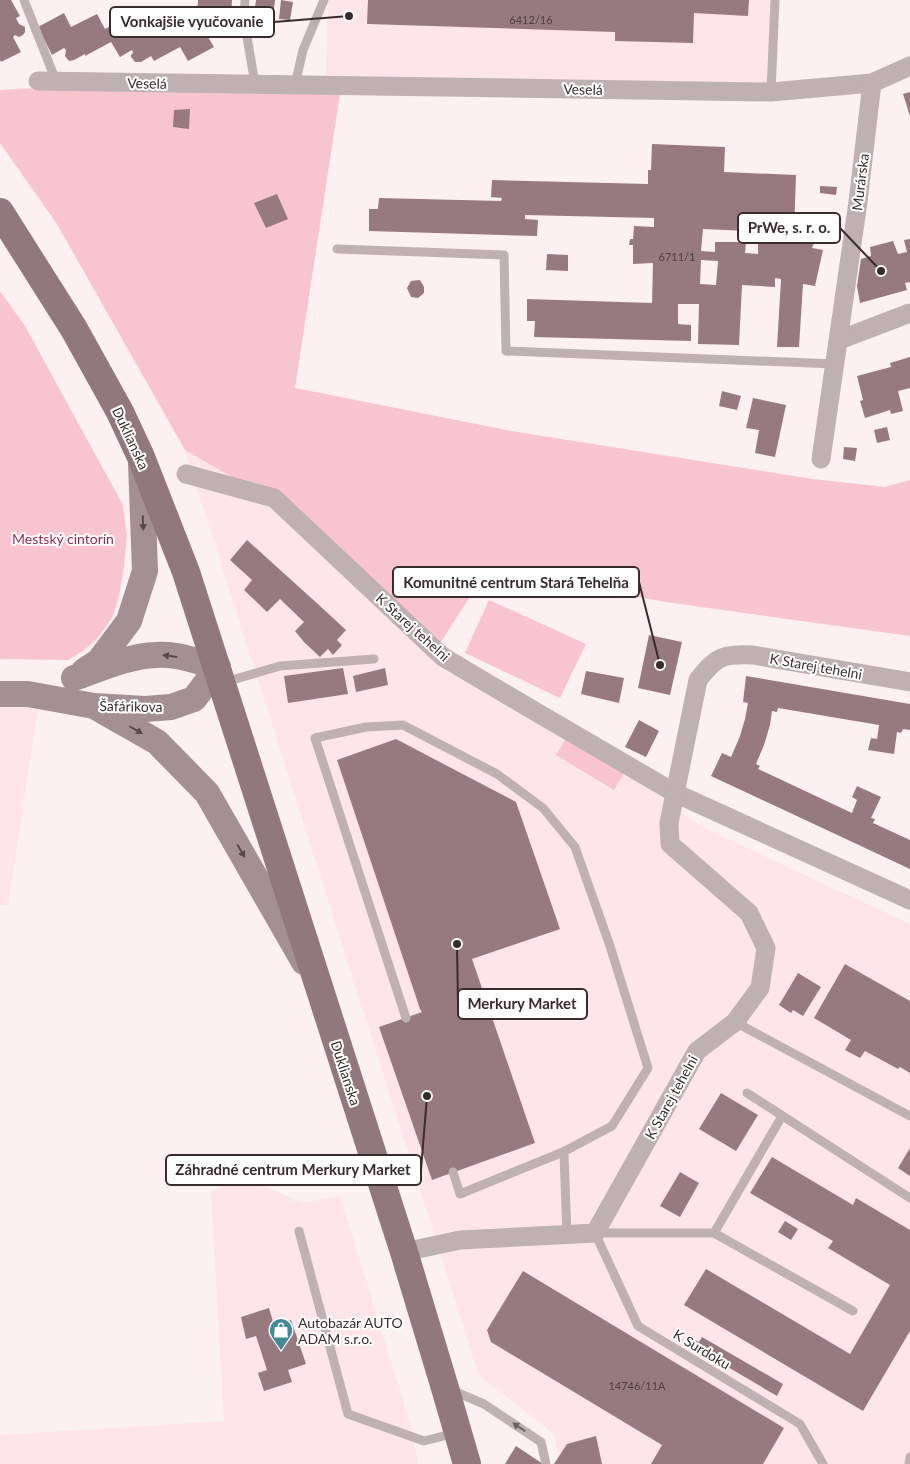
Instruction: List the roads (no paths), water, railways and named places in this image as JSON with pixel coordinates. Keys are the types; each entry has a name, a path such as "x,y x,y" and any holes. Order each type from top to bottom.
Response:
{"main road":[{"name":"Duklianska","path":"0,212 74,329 120,412 141,457 186,572 404,1252 446,1388 467,1464"}],"street":[{"name":"Veselá","path":"47,81 771,92 872,83 910,66"},
{"name":"Murárska","path":"821,459 858,202 872,83"},
{"path":"839,340 910,313"},
{"path":"74,678 99,661 128,621 145,571 141,457"},
{"name":"K Starej tehelni","path":"186,474 274,498 444,657 674,793 910,900"},
{"path":"28,694 123,661 157,654 184,658 220,675"},
{"name":"K Starej tehelni","path":"595,1233 697,1050 735,1022 760,988 766,948 749,913 670,844 669,823 674,793 698,680 712,662 730,654 753,655 910,682"},
{"name":"Šafárikova","path":"0,694 28,694 94,706 145,709 170,707 194,699 220,675"},
{"path":"94,706 157,742 207,793 319,989"},
{"path":"404,1252 460,1240 595,1233"}],"lane":[{"path":"24,0 47,81"},
{"path":"246,0 244,19 255,84"},
{"path":"295,85 303,50 324,0"},
{"path":"771,92 775,0"},
{"path":"337,249 504,255 506,351 836,364"},
{"path":"220,675 280,666 374,659"},
{"path":"406,1018 315,738 366,727 403,725 498,774 543,808 575,846 610,946 648,1068 612,1126 563,1152 460,1194 453,1172"},
{"path":"735,1022 910,1116"},
{"path":"747,1093 910,1198"},
{"path":"714,1233 782,1116"},
{"path":"564,1155 567,1235"},
{"path":"299,1231 348,1414 424,1441 458,1432"},
{"path":"595,1233 714,1233 853,1311"},
{"name":"K Surdoku","path":"595,1233 638,1326 800,1424 823,1464"},
{"path":"446,1388 484,1404 541,1442 546,1464"},
{"path":"909,1464 910,1457"}],"place":[{"name":"Vonkajšie vyučovanie","path":"349,16"},
{"name":"PrWe, s. r. o.","path":"881,271"},
{"name":"Komunitné centrum Stará Tehelňa","path":"660,665"},
{"name":"Merkury Market","path":"457,944"},
{"name":"Záhradné centrum Merkury Market","path":"427,1096"},
{"name":"Autobazár AUTO ADAM s.r.o.","path":"281,1351"}],"park label":[{"name":"Mestský cintorín","path":"63,538"}]}
